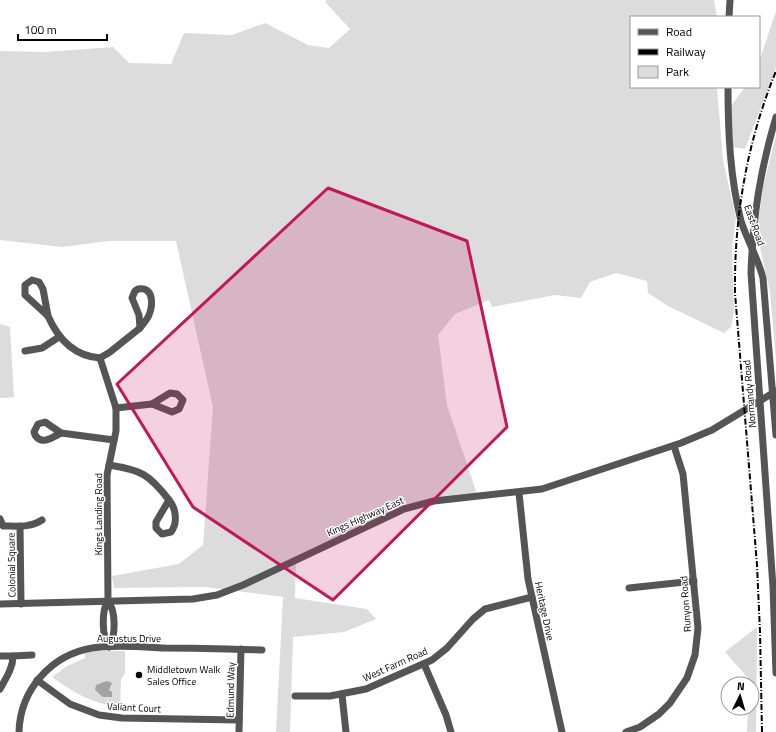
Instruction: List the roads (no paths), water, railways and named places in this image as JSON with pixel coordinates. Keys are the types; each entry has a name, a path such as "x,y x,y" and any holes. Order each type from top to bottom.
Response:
{"street":[{"path":"729,16 730,0"},
{"name":"East Road","path":"728,88 729,143 736,201 742,222 752,245 763,278 774,392 776,435"},
{"name":"Normandy Road","path":"776,116 766,151 757,192 752,245 752,317 772,587 776,673"},
{"path":"48,316 25,295 24,288 27,283 36,280 41,285 48,316 59,337 84,356 100,358 140,328 149,317 152,299 150,292 141,288 135,291 132,298 139,315 140,328"},
{"path":"24,350 42,348 59,337"},
{"name":"Kings Landing Road","path":"100,358 116,408 116,431 109,465 107,494 108,601 113,607 113,640 109,647"},
{"path":"771,369 776,375"},
{"name":"Kings Highway East","path":"0,604 193,599 217,595 243,585 404,509 434,501 519,492 555,486 674,446 712,430 774,392"},
{"path":"116,408 152,404"},
{"path":"62,433 114,440"},
{"name":"Runyon Road","path":"626,732 640,727 659,714 670,703 687,678 695,655 698,628 694,581 683,474 674,446"},
{"path":"109,465 140,472 155,483 169,500"},
{"name":"Heritage Drive","path":"519,492 525,555 532,597 562,732"},
{"path":"0,519 3,526 34,526 42,520"},
{"name":"Colonial Square","path":"20,526 21,604"},
{"path":"629,588 694,581"},
{"name":"West Farm Road","path":"295,696 342,695 366,689 424,664 447,648 473,619 485,609 532,597"},
{"name":"Augustus Drive","path":"19,732 23,707 37,680 47,670 67,656 86,649 109,647 262,650"},
{"name":"Edmund Way","path":"239,732 241,649"},
{"path":"0,656 32,656"},
{"path":"0,689 12,666 13,656"},
{"path":"424,664 440,698 450,732"},
{"name":"Valiant Court","path":"37,680 70,704 99,715 122,718 239,720"},
{"path":"342,695 346,732"}],"railway":[{"path":"762,732 757,565 735,293 735,264 744,180 757,125 776,71"}],"place":[{"name":"Middletown Walk Sales Office","path":"139,675"}]}
